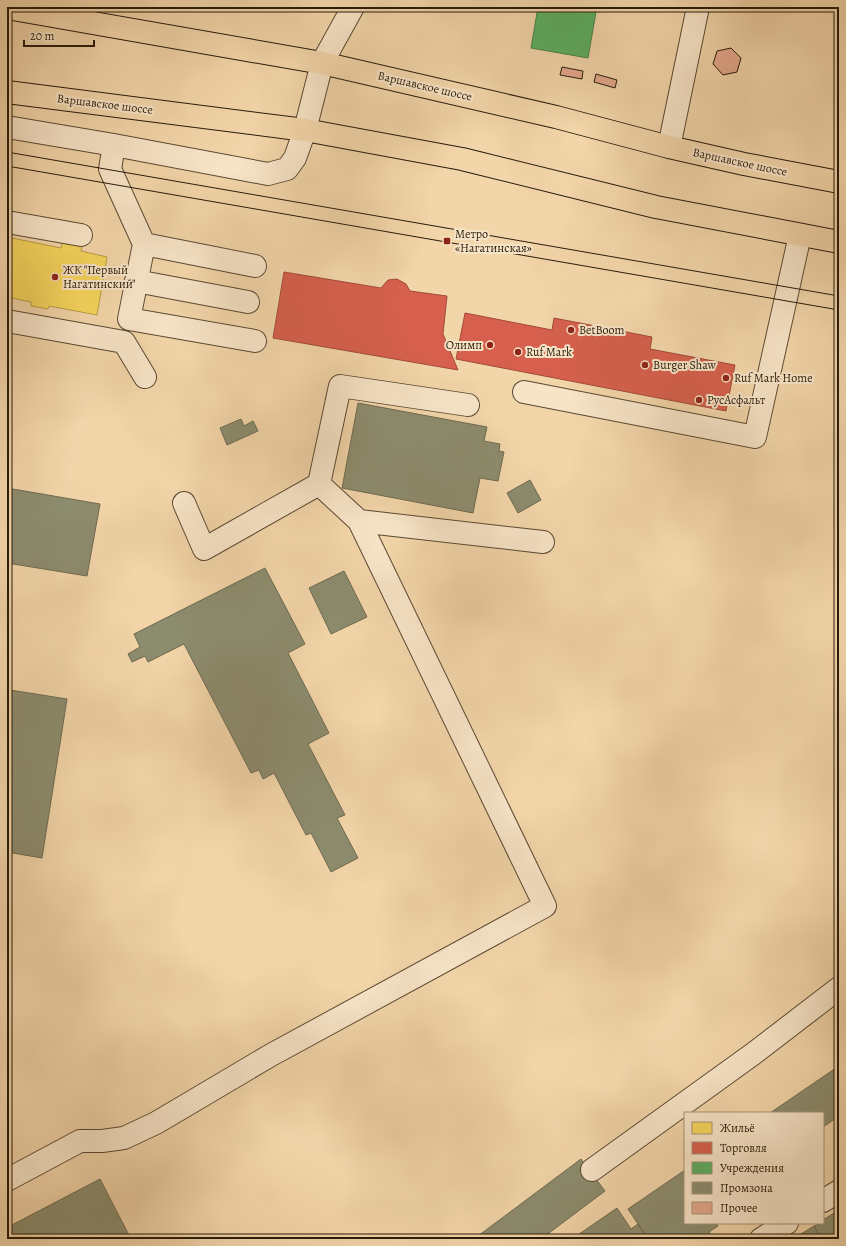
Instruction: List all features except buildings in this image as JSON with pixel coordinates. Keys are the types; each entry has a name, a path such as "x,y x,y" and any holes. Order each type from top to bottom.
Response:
{"main road":[{"name":"Варшавское шоссе","path":"7,8 322,63 556,117 670,147 744,164 839,182"},
{"name":"Варшавское шоссе","path":"7,92 305,130 462,159 656,206 839,242"}],"street":[{"path":"7,128 114,145 268,174 287,169 295,158 305,130 322,63 353,7"},
{"path":"670,147 698,7"},
{"path":"114,145 110,170 144,244 124,342 145,377"},
{"path":"7,222 81,235"},
{"path":"524,392 755,437 800,235"},
{"path":"144,244 255,266"},
{"path":"136,281 248,302"},
{"path":"129,318 255,341"},
{"path":"7,321 124,342"},
{"path":"184,504 204,549 319,484 340,386 468,405"},
{"path":"7,1180 80,1141 102,1141 124,1138 156,1123 271,1055 545,906 359,521 319,484"},
{"path":"359,521 543,542"},
{"path":"592,1170 753,1054 839,988"},
{"path":"824,1200 839,1191"},
{"path":"761,1239 785,1224"}],"tram line":[{"path":"7,152 839,296"},
{"path":"7,166 839,310"}],"place":[{"name":"Метро «Нагатинская»","path":"447,241"},
{"name":"ЖК \"Первый Нагатинский\"","path":"55,277"},
{"name":"BetBoom","path":"571,330"},
{"name":"Олимп","path":"490,345"},
{"name":"Ruf Mark","path":"518,352"},
{"name":"Burger Shaw","path":"645,365"},
{"name":"Ruf Mark Home","path":"726,378"},
{"name":"РусАсфальт","path":"699,400"}]}
